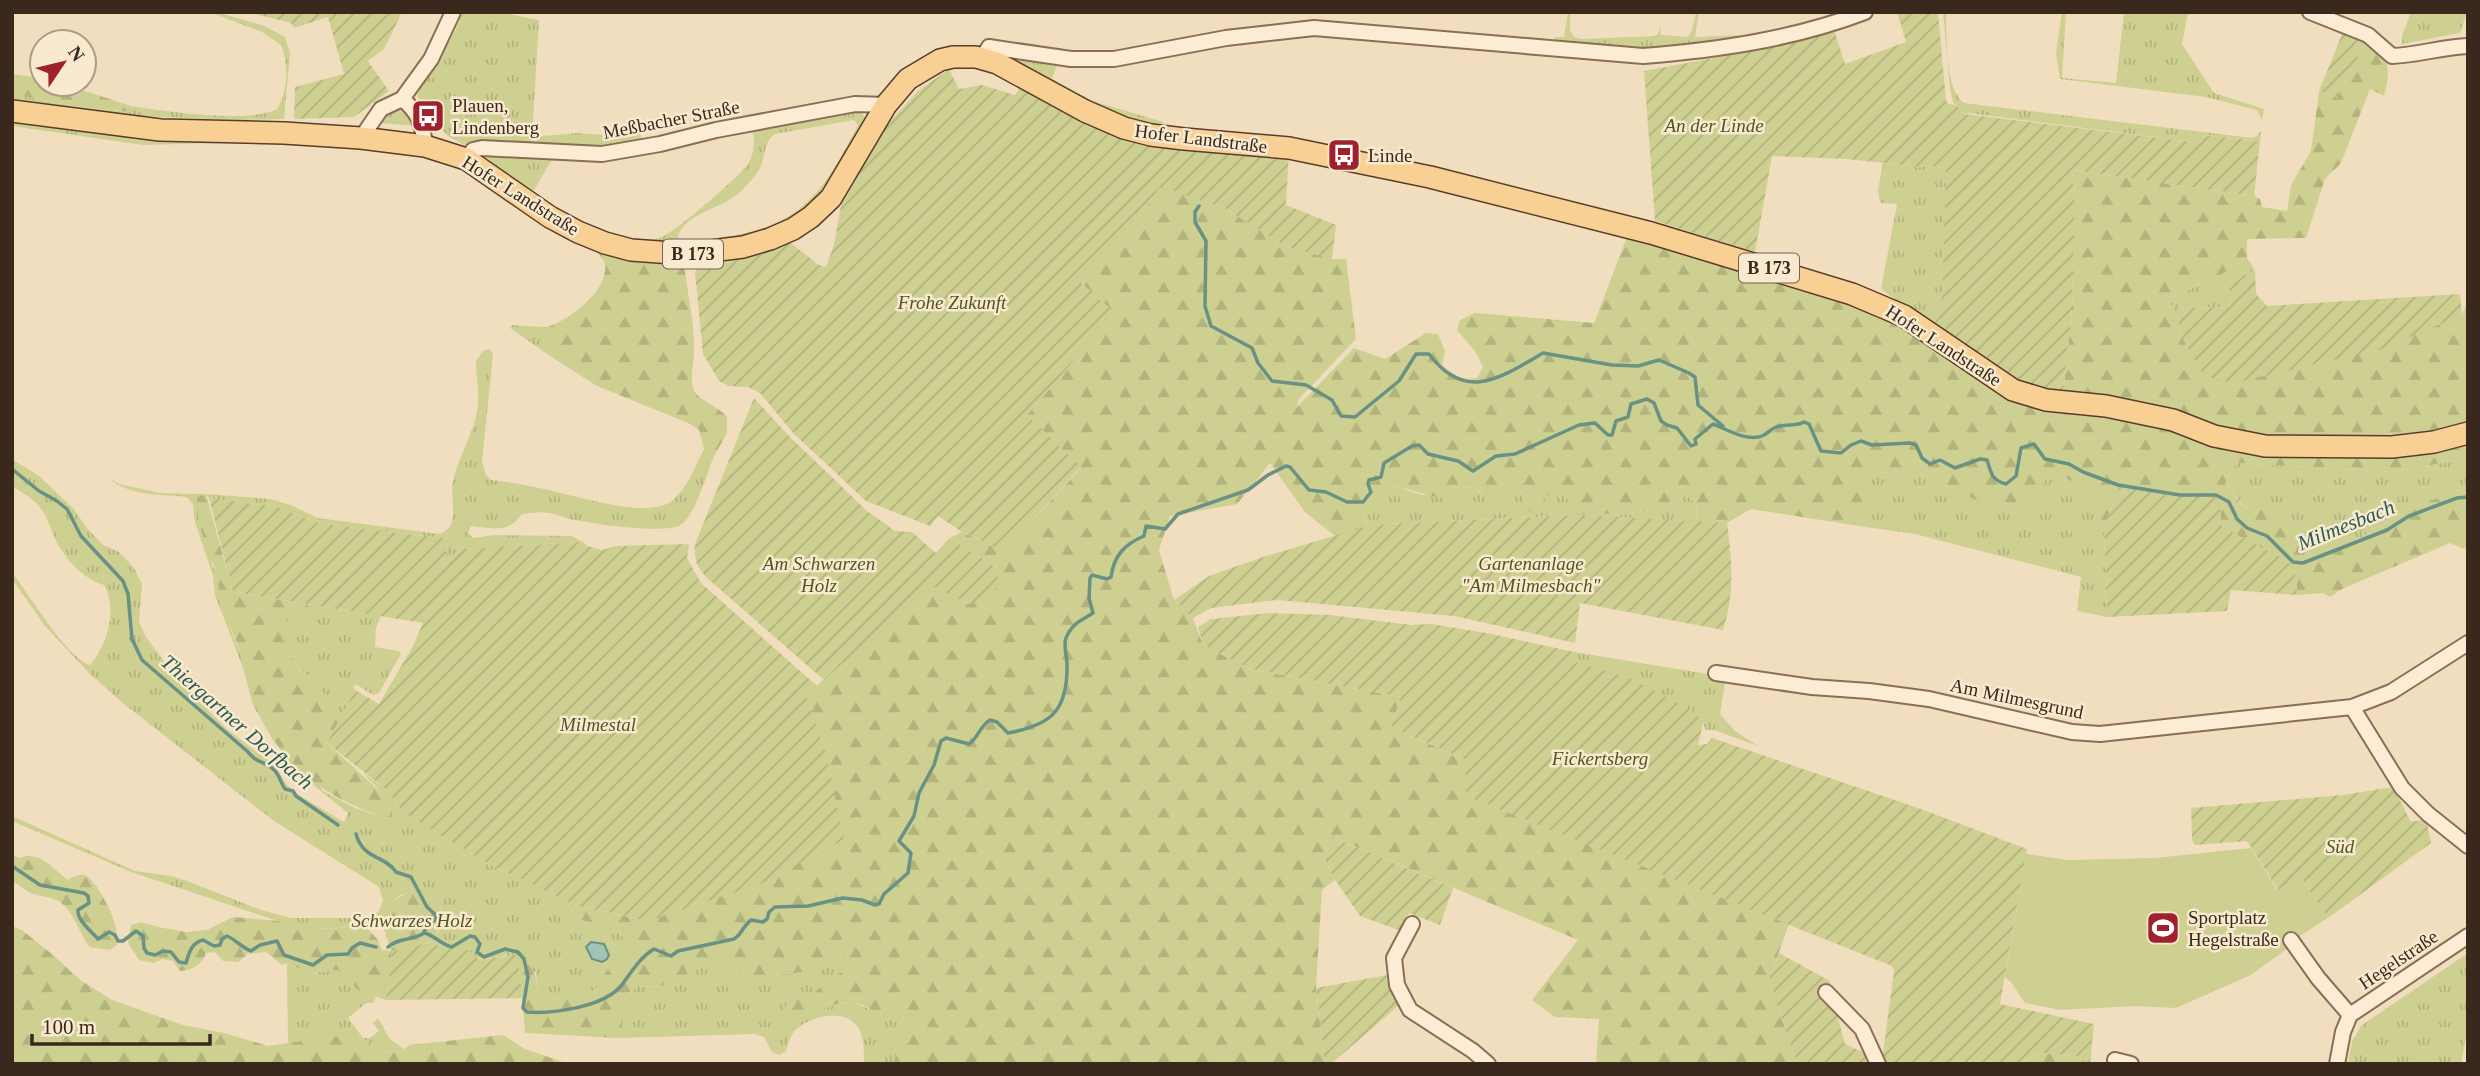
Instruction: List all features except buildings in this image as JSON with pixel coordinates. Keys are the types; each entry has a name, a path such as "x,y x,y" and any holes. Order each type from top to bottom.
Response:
{"main road":[{"name":"Hofer Landstraße","path":"12,111 160,130 361,138 425,146 466,159 550,216 605,243 662,254 713,252 770,239 811,217 837,189 886,105 908,79 924,67 940,60 953,57 982,58 1124,128 1173,138 1289,148 1430,177 1651,233 1852,294 1904,316 2013,390 2046,400 2106,406 2173,420 2214,436 2265,446 2392,447 2434,442 2468,433"}],"street":[{"path":"361,138 381,109 402,99 431,59 453,12"},
{"path":"982,58 989,47 1071,59 1114,59 1226,38 1314,28 1512,47 1643,56 1695,52 1786,37 1865,12"},
{"path":"2310,12 2368,35 2392,56 2468,46"},
{"path":"402,99 413,108 420,119 425,146"},
{"name":"Meßbacher Straße","path":"466,159 473,150 482,148 601,154 855,104 886,105"},
{"name":"Am Milmesgrund","path":"1716,673 1812,687 1929,699 2072,732 2100,734 2352,707 2391,692 2468,643"},
{"path":"2352,707 2402,788 2428,814 2468,846"},
{"path":"1412,925 1394,958 1397,985 1410,1010 1473,1051 1488,1064"},
{"name":"Hegelstraße","path":"2337,1064 2343,1032 2350,1015 2468,936"},
{"name":"Hegelstraße","path":"2291,940 2318,978 2350,1015"},
{"path":"1826,992 1862,1030 1878,1064"},
{"path":"2115,1060 2131,1064"}],"green space":[{"path":"209,12 265,26 285,37 290,53 284,119 130,116 12,99 12,94 75,106 129,112 131,106 227,116 264,113 277,109 286,78 281,45 262,32"},
{"path":"247,12 402,12 384,49 368,61 389,91 354,117 294,119 295,87 344,74 328,17 294,28 291,23"},
{"path":"462,12 498,12 539,20 532,137 577,133 622,136 640,132 642,144 629,148 518,145 489,141 464,145 448,136 417,96 453,35"},
{"path":"1568,12 1570,30 1574,37 1582,39 1654,36 1658,34 1660,26 1661,35 1688,37 1696,12 1699,12 1695,37 1746,35 1742,38 1660,51 1615,50 1606,45 1554,43 1555,37 1564,37"},
{"name":"An der Linde","path":"1897,12 1938,12 1946,100 1965,114 2201,143 2203,135 2260,141 2254,196 2072,170 2075,205 2072,310 2063,393 2021,383 1934,328 1942,296 1946,166 1923,167 1846,159 1772,156 1755,252 1655,221 1644,71 1789,44 1834,30 1845,64 1906,42"},
{"path":"1943,12 1946,12 1950,74 1953,86 1964,103 2252,138 2261,131 2260,141 2203,135 2201,143 1965,114 1953,102 1950,89"},
{"path":"2062,12 2066,12 2062,78 2116,83 2124,12 2188,12 2182,44 2214,93 2264,109 2262,121 2257,110 2206,97 2060,79 2056,53"},
{"path":"2411,12 2467,12 2460,33 2402,44 2402,36"},
{"path":"2343,32 2365,43 2337,98 2319,91"},
{"path":"2365,43 2380,52 2387,64 2388,78 2384,96 2370,89 2341,163 2325,179 2306,238 2247,239 2247,258 2233,269 2170,298 2170,304 2174,308 2184,341 2462,315 2468,301 2468,422 2433,430 2348,439 2268,439 2063,393 2072,310 2075,205 2072,170 2254,196 2260,199 2262,207 2287,211 2291,185 2311,151 2319,91 2337,98"},
{"path":"997,53 1058,63 1052,79 1093,101 1163,122 1165,132 1118,119"},
{"name":"Frohe Zukunft","path":"949,69 959,89 982,85 1015,95 1020,87 1158,145 1245,155 1289,151 1286,205 1336,225 1332,259 1285,246 1226,209 1160,186 1145,209 1081,283 1115,313 1027,415 1081,467 1004,552 962,532 938,516 930,526 866,501 794,434 760,393 748,387 729,386 719,381 703,354 695,272 705,258 788,241 819,265 826,267 834,245 843,195 880,132 918,91"},
{"path":"12,74 28,76 28,97 12,94"},
{"path":"98,95 131,106 133,111 129,112 33,98 98,98"},
{"path":"397,109 410,116 414,126 381,123 385,113"},
{"path":"859,109 868,121 835,179 809,210 762,235 685,247 637,244 565,218 479,156 482,152 562,155 564,160 551,161 533,192 592,226 625,237 657,239 704,206 748,164 754,146 752,128","holes":["854,120 858,125 821,186 792,214 751,232 703,241 681,241 678,236 688,222 728,201 749,183 760,168 767,145 775,134"]},
{"path":"12,118 284,138 447,157 612,254 605,263 598,253 483,181 454,167 406,153 259,142 143,145 12,126"},
{"path":"1883,163 1923,167 1947,166 1942,297 1934,328 1881,289 1897,204 1880,203 1878,190"},
{"path":"1160,185 1226,209 1285,246 1332,259 1346,259 1356,339 1299,399 1296,408 1354,348 1385,359 1426,333 1438,334 1445,351 1442,365 1458,376 1477,378 1483,367 1475,351 1457,330 1460,320 1475,313 1594,323 1627,237 1850,297 1890,319 1980,382 2007,398 2038,410 2104,413 2169,427 2214,442 2468,441 2468,458 2394,472 2236,463 2225,483 2242,506 2287,512 2313,559 2340,549 2415,506 2468,487 2468,547 2464,549 2450,543 2342,589 2330,597 2323,593 2297,595 2296,578 2253,545 2221,527 2209,495 2181,495 2119,486 2104,528 2088,490 2060,475 2048,476 2022,515 1973,499 1913,470 1870,474 1859,526 1751,509 1727,523 1697,522 1696,503 1686,495 1648,511 1605,514 1579,507 1559,494 1550,492 1545,498 1545,507 1532,513 1527,509 1517,482 1511,480 1508,495 1498,497 1489,497 1474,486 1465,487 1457,496 1440,498 1395,486 1380,493 1362,507 1367,526 1336,537 1305,512 1270,463 1237,504 1170,516 1159,550 1174,600 1193,618 1203,645 1250,669 1401,697 1391,727 1466,760 1466,796 1789,924 1769,980 1797,1064 1596,1064 1599,1019 1555,1017 1532,1000 1578,940 1333,837 1324,858 1335,880 1322,890 1316,988 1325,1064 895,1064 894,1038 904,1017 904,1004 896,1001 880,1014 860,1004 840,1003 803,1018 788,1019 785,1007 791,1000 810,996 851,966 854,958 842,956 829,959 817,971 770,975 756,981 744,978 732,965 718,959 660,987 638,986 626,995 621,1036 618,1038 525,1033 518,956 531,967 538,991 546,995 566,999 595,990 607,970 630,957 627,940 610,926 580,920 571,911 574,905 648,921 825,750 805,696 930,584 970,604 999,569 950,538 962,532 1004,552 1081,468 1027,415 1115,313 1081,283 1145,209"},
{"path":"612,254 678,262 685,271 693,332 694,390 727,417 727,433 714,456 704,449 699,430 688,423 597,386 550,356 548,344 552,325 570,315 596,292 605,273 605,263"},
{"path":"2247,258 2255,270 2229,283 2231,307 2174,308 2170,304 2170,298 2233,269"},
{"path":"2255,270 2256,294 2267,306 2460,294 2462,315 2382,349 2234,383 2204,376 2184,341 2174,308 2231,307 2229,283"},
{"path":"512,325 552,325 548,344 550,356 510,328"},
{"path":"490,349 493,354 482,462 486,475 491,480 619,506 650,508 663,505 678,495 704,449 714,456 701,492 682,524 662,529 631,528 585,522 546,512 522,514 511,525 499,528 471,526 468,533 473,538 494,535 572,536 583,542 462,549 446,563 442,561 450,539 318,523 278,507 209,498 206,494 271,499 318,518 439,534 446,530 452,519 453,482 477,414 476,361 483,351"},
{"name":"Am Schwarzen Holz","path":"754,398 789,436 866,510 895,531 912,532 936,553 950,538 999,569 994,594 970,604 930,585 824,680 706,577 695,558 695,544"},
{"path":"2468,458 2468,487 2415,506 2340,549 2313,559 2287,512 2243,506 2225,483 2236,463 2394,472"},
{"path":"12,459 39,476 73,508 103,545 119,552 134,568 142,584 139,622 146,637 195,697 228,730 274,765 287,785 297,794 344,822 348,813 295,770 273,740 253,705 243,668 215,595 213,576 195,522 193,504 187,497 126,489 109,478 119,484 160,493 206,494 212,565 218,576 219,600 244,663 323,791 355,808 389,819 385,799 363,773 388,791 402,812 481,860 574,905 571,911 580,920 610,926 627,940 630,957 607,970 595,990 566,999 553,998 538,991 536,973 506,955 476,958 429,943 440,929 441,900 428,888 400,895 384,909 383,926 313,929 278,921 131,872 12,821 12,816 135,871 171,876 261,910 291,918 369,918 379,911 383,900 379,887 274,821 124,704 89,673 45,626 12,579 12,572 59,638 81,660 90,665 101,648 109,627 108,595 104,585 84,575 67,558 39,506 12,487"},
{"path":"1913,470 1973,499 2021,515 2048,475 2060,475 2088,490 2104,528 2107,617 2077,611 2081,577 1915,534 1859,526 1869,474"},
{"path":"1510,480 1517,482 1527,509 1545,507 1545,498 1550,492 1563,495 1579,507 1606,514 1648,511 1686,495 1696,503 1697,522 1580,515 1367,526 1362,507 1380,493 1395,486 1422,495 1474,486 1481,494 1509,485"},
{"path":"2119,486 2219,498 2222,527 2288,561 2296,578 2297,595 2231,590 2227,611 2107,617 2104,528"},
{"path":"206,494 233,592 305,604 300,613 285,618 291,635 290,652 296,665 321,688 331,709 342,715 327,743 384,795 389,806 389,819 346,802 309,778 293,764 267,728 256,706 237,643 219,600 218,577 198,517 197,497"},
{"name":"Milmestal","path":"209,498 278,507 318,523 450,539 442,561 446,563 462,549 583,542 602,550 616,546 689,544 687,558 701,583 817,686 806,696 825,750 844,840 760,884 648,921 574,905 481,860 402,812 388,791 327,743 355,690 379,704 413,646 423,623 233,592"},
{"name":"Gartenanlage \"Am Milmesbach\"","path":"1580,515 1727,523 1731,577 1723,630 1580,603 1575,643 1454,616 1277,600 1211,608 1193,618 1174,600 1209,576 1367,526"},
{"path":"305,604 381,616 376,628 375,647 399,651 401,654 379,693 373,695 357,685 353,686 355,690 342,715 331,709 321,688 296,665 290,652 291,635 285,618 300,613"},
{"name":"Fickertsberg","path":"1269,613 1330,615 1411,625 1432,624 1574,652 1574,662 1629,678 1692,710 1703,723 1698,745 1707,744 1712,738 1918,808 2027,849 2000,1004 2094,1024 2090,1064 2075,1055 2039,1053 2022,1063 1797,1064 1769,980 1779,953 1830,981 1830,1009 1836,1011 1845,1044 1882,1061 1894,971 1892,966 1466,796 1466,760 1391,727 1401,697 1250,669 1203,645 1198,627 1211,619"},
{"path":"1574,652 1726,677 1720,714 1735,731 1758,746 1714,730 1706,730 1703,723 1574,662"},
{"name":"Süd","path":"2393,787 2411,822 2426,819 2431,843 2328,918 2301,878 2278,890 2247,841 2195,845 2192,840 2191,808 2343,795"},
{"path":"1333,837 1453,888 1440,925 1409,913 1401,931 1360,916 1335,880 1324,858"},
{"name":"Sportplatz Hegelstraße","path":"2251,848 2277,890 2301,878 2328,918 2298,937 2288,948 2251,975 2176,1008 2135,1006 2060,1010 2025,1003 2005,977 2026,854 2068,860 2155,858"},
{"path":"12,854 19,858 27,856 40,859 68,880 80,875 89,878 104,898 112,915 117,945 110,950 90,947 64,905 55,899 31,893 12,882"},
{"name":"Schwarzes Holz","path":"428,888 441,900 437,934 433,940 426,943 392,951 386,1000 359,991 338,970 310,973 287,963 282,965 266,952 248,954 238,962 223,961 215,952 206,953 196,966 180,971 173,961 162,959 154,963 139,960 128,943 131,925 141,922 187,932 207,930 233,917 278,921 314,929 366,927 378,940 382,950 391,951 383,926 383,909 404,894"},
{"path":"12,926 22,930 80,980 112,1000 183,1025 268,1046 337,1036 362,1038 381,1051 400,1053 409,1045 503,1035 525,1049 569,1064 12,1064"},
{"path":"429,943 449,949 467,950 478,959 518,956 522,998 386,1000 392,951"},
{"path":"2468,953 2468,1025 2461,1064 2348,1064 2352,1041 2362,1025"},
{"path":"841,954 854,958 852,966 810,996 824,1008 851,1001 880,1014 896,1001 904,1004 904,1017 894,1038 895,1064 864,1064 863,1039 858,1027 845,1017 837,1016 820,1017 798,1028 791,1036 786,1051 779,1055 772,1052 764,1037 755,1034 618,1038 621,1036 626,995 638,986 660,987 718,959 732,965 744,978 756,981 770,975 817,971 825,960"},
{"path":"287,963 310,973 338,970 359,991 376,997 373,1003 366,1003 348,1018 363,1038 370,1038 379,1031 373,1023 378,1018 390,1039 404,1049 400,1053 381,1051 362,1038 288,1044"},
{"path":"1387,975 1391,991 1399,1005 1331,1064 1325,1064 1316,988"},
{"path":"2039,1053 2075,1055 2089,1064 1995,1064 2022,1063"}],"water":[{"path":"591,942 604,944 609,955 607,959 602,962 592,959 586,947"}],"waterway":[{"path":"1199,206 1195,212 1195,222 1206,241 1205,306 1211,326 1252,348 1258,363 1272,381 1306,385 1332,400 1341,416 1355,417 1399,381 1416,354 1429,354 1456,378 1470,382 1498,377 1543,353 1612,365 1638,366 1659,360 1695,377 1698,405 1723,426"},
{"name":"Milmesbach","path":"388,947 424,933 452,947 470,936 475,937 480,944 477,952 484,957 505,949 518,952 524,959 528,977 523,1008 527,1012 550,1012 577,1008 613,993 654,949 671,956 678,951 734,939 751,920 763,922 767,919 769,912 775,907 808,906 843,898 879,904 884,894 908,873 911,853 899,841 914,816 919,793 934,765 941,741 946,738 969,744 990,720 997,722 1008,733 1023,730 1046,720 1060,704 1067,680 1065,641 1074,625 1093,613 1089,598 1092,575 1107,579 1111,577 1118,556 1131,543 1144,536 1146,526 1165,529 1178,514 1248,490 1286,466 1290,467 1309,490 1326,492 1347,502 1363,502 1371,492 1369,480 1381,477 1384,463 1412,446 1419,445 1428,454 1458,461 1473,471 1496,456 1515,454 1579,425 1595,423 1608,435 1612,435 1616,421 1628,417 1631,404 1647,399 1654,403 1661,421 1677,428 1691,446 1696,444 1695,439 1713,424 1737,434 1756,437 1776,427 1804,422 1809,424 1821,451 1841,453 1861,441 1872,445 1910,443 1916,445 1922,458 1930,464 1940,460 1955,468 1980,459 1987,460 1994,478 2006,484 2016,476 2021,448 2034,444 2045,459 2069,464 2118,485 2180,495 2216,495 2229,502 2237,519 2247,528 2267,536 2293,562 2303,563 2387,530 2409,516 2457,498 2468,497"},
{"name":"Thiergartner Dorfbach","path":"12,469 67,509 81,536 123,581 128,594 132,639 142,660 254,758 275,770 285,789 293,791 296,796 338,825"},
{"name":"Thiergartner Dorfbach","path":"356,834 369,853 396,872 411,877 427,907 438,917 424,932"},
{"name":"Milmesbach","path":"12,866 40,885 88,896 89,903 78,910 78,914 98,939 109,932 115,935 118,941 123,941 136,931 143,936 147,953 155,955 163,951 171,952 179,962 186,963 191,949 199,941 203,940 214,946 220,945 222,939 227,936 251,951 260,945 277,941 284,955 313,965 327,955 348,954 360,943 376,947"}],"place":[{"name":"Plauen, Lindenberg","path":"428,116"},
{"name":"Linde","path":"1344,155"},
{"name":"Sportplatz Hegelstraße","path":"2163,928"}]}
